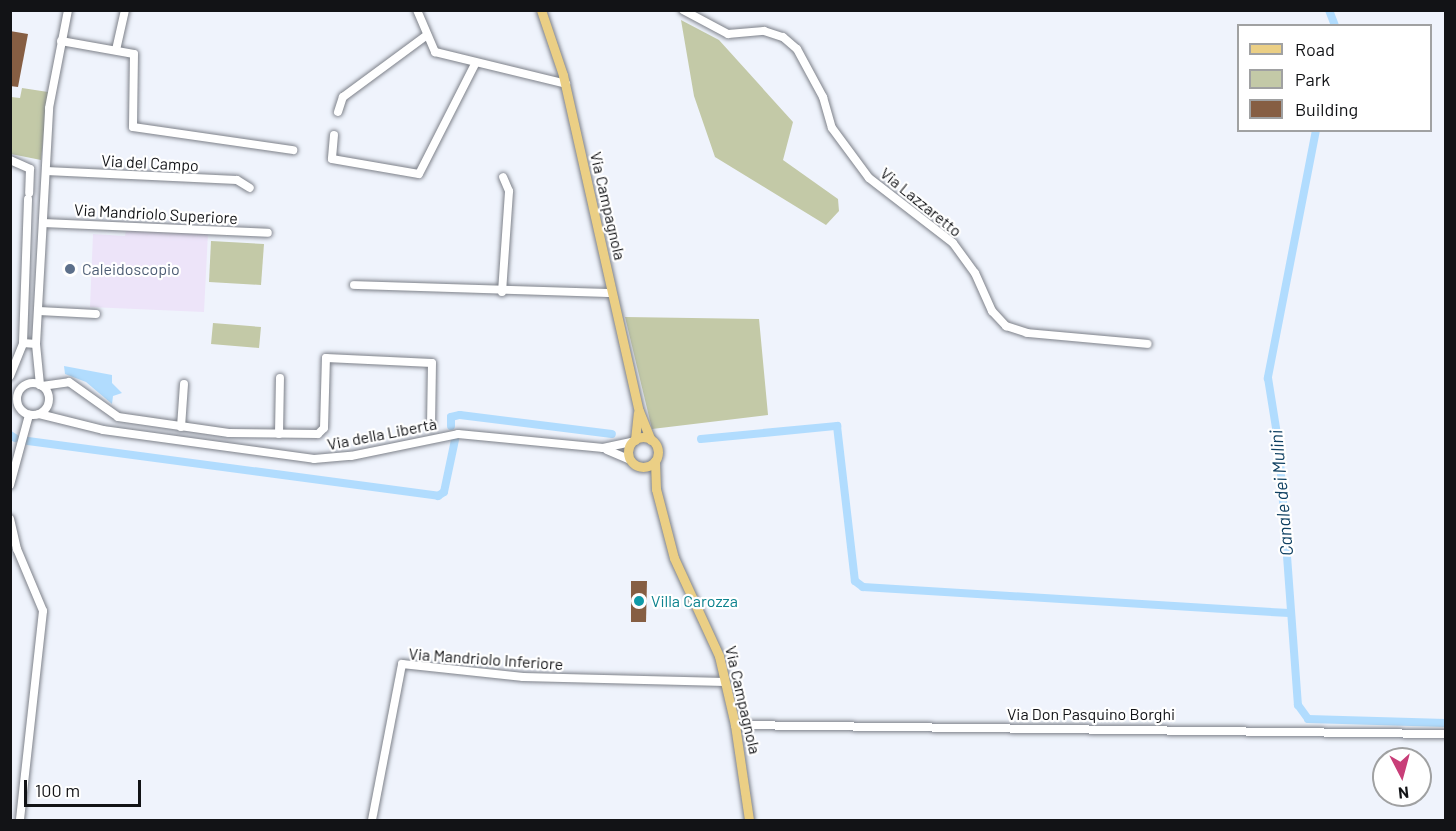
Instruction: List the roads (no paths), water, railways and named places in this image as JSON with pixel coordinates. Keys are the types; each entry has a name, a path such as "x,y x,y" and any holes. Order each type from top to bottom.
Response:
{"main road":[{"name":"Via Campagnola","path":"541,10 566,84 639,411 658,452 655,461 656,489 674,558 715,643 735,725 749,820"},
{"name":"Via Campagnola","path":"639,411 630,460 640,467 656,489"},
{"path":"633,441 651,440"},
{"path":"640,467 655,461"}],"street":[{"path":"62,417 41,386 36,371 36,344 49,108 68,10"},
{"path":"116,50 125,10"},
{"path":"417,10 435,52 475,64 566,84"},
{"name":"Via Lazzaretto","path":"683,10 728,34 764,32 783,37 797,49 823,97 832,128 855,160 890,197 953,243 975,273 992,311 1006,326 1148,344"},
{"path":"338,112 343,97 427,35"},
{"path":"61,41 134,54 133,127 293,150"},
{"path":"334,135 332,159 419,174 475,64"},
{"path":"10,160 30,169 23,344 10,376"},
{"name":"Via del Campo","path":"46,171 237,180 249,188"},
{"path":"502,292 509,191 503,177"},
{"path":"29,196 44,199"},
{"name":"Via Mandriolo Superiore","path":"43,223 268,233"},
{"path":"354,285 502,292 612,293"},
{"path":"39,311 96,314"},
{"path":"23,344 36,344"},
{"path":"28,384 41,386 69,382 87,392 101,409 118,417 182,427 279,434 318,434 324,428 326,358 432,363 430,426"},
{"path":"21,411 14,396 28,384 36,371"},
{"path":"279,434 280,378"},
{"path":"10,405 29,415 39,414 59,383"},
{"path":"182,427 184,384"},
{"name":"Via della Libertà","path":"39,414 62,417 103,430 297,458 351,456 458,434 603,448 630,460"},
{"path":"10,485 29,415"},
{"name":"Via della Libertà","path":"603,448 633,441"},
{"path":"10,519 17,549 43,611 20,820"},
{"name":"Via Mandriolo Inferiore","path":"372,820 402,664 523,677 725,682"},
{"name":"Via Don Pasquino Borghi","path":"735,725 1446,734"}],"water":[{"path":"64,366 112,375 112,383 122,393 113,396 112,404 86,382 65,374"}],"waterway":[{"name":"Canale dei Mulini","path":"1329,10 1334,24"},
{"name":"Canale dei Mulini","path":"1316,132 1268,378 1279,447 1298,705 1308,719 1446,723"},
{"path":"451,426 451,417 460,415 612,434"},
{"path":"701,439 837,426 855,581 863,587 1289,613"},
{"path":"10,435 15,438"},
{"path":"28,441 438,496 444,492 455,440"}],"place":[{"name":"Caleidoscopio","path":"70,269"},
{"name":"Villa Carozza","path":"639,601"}]}
